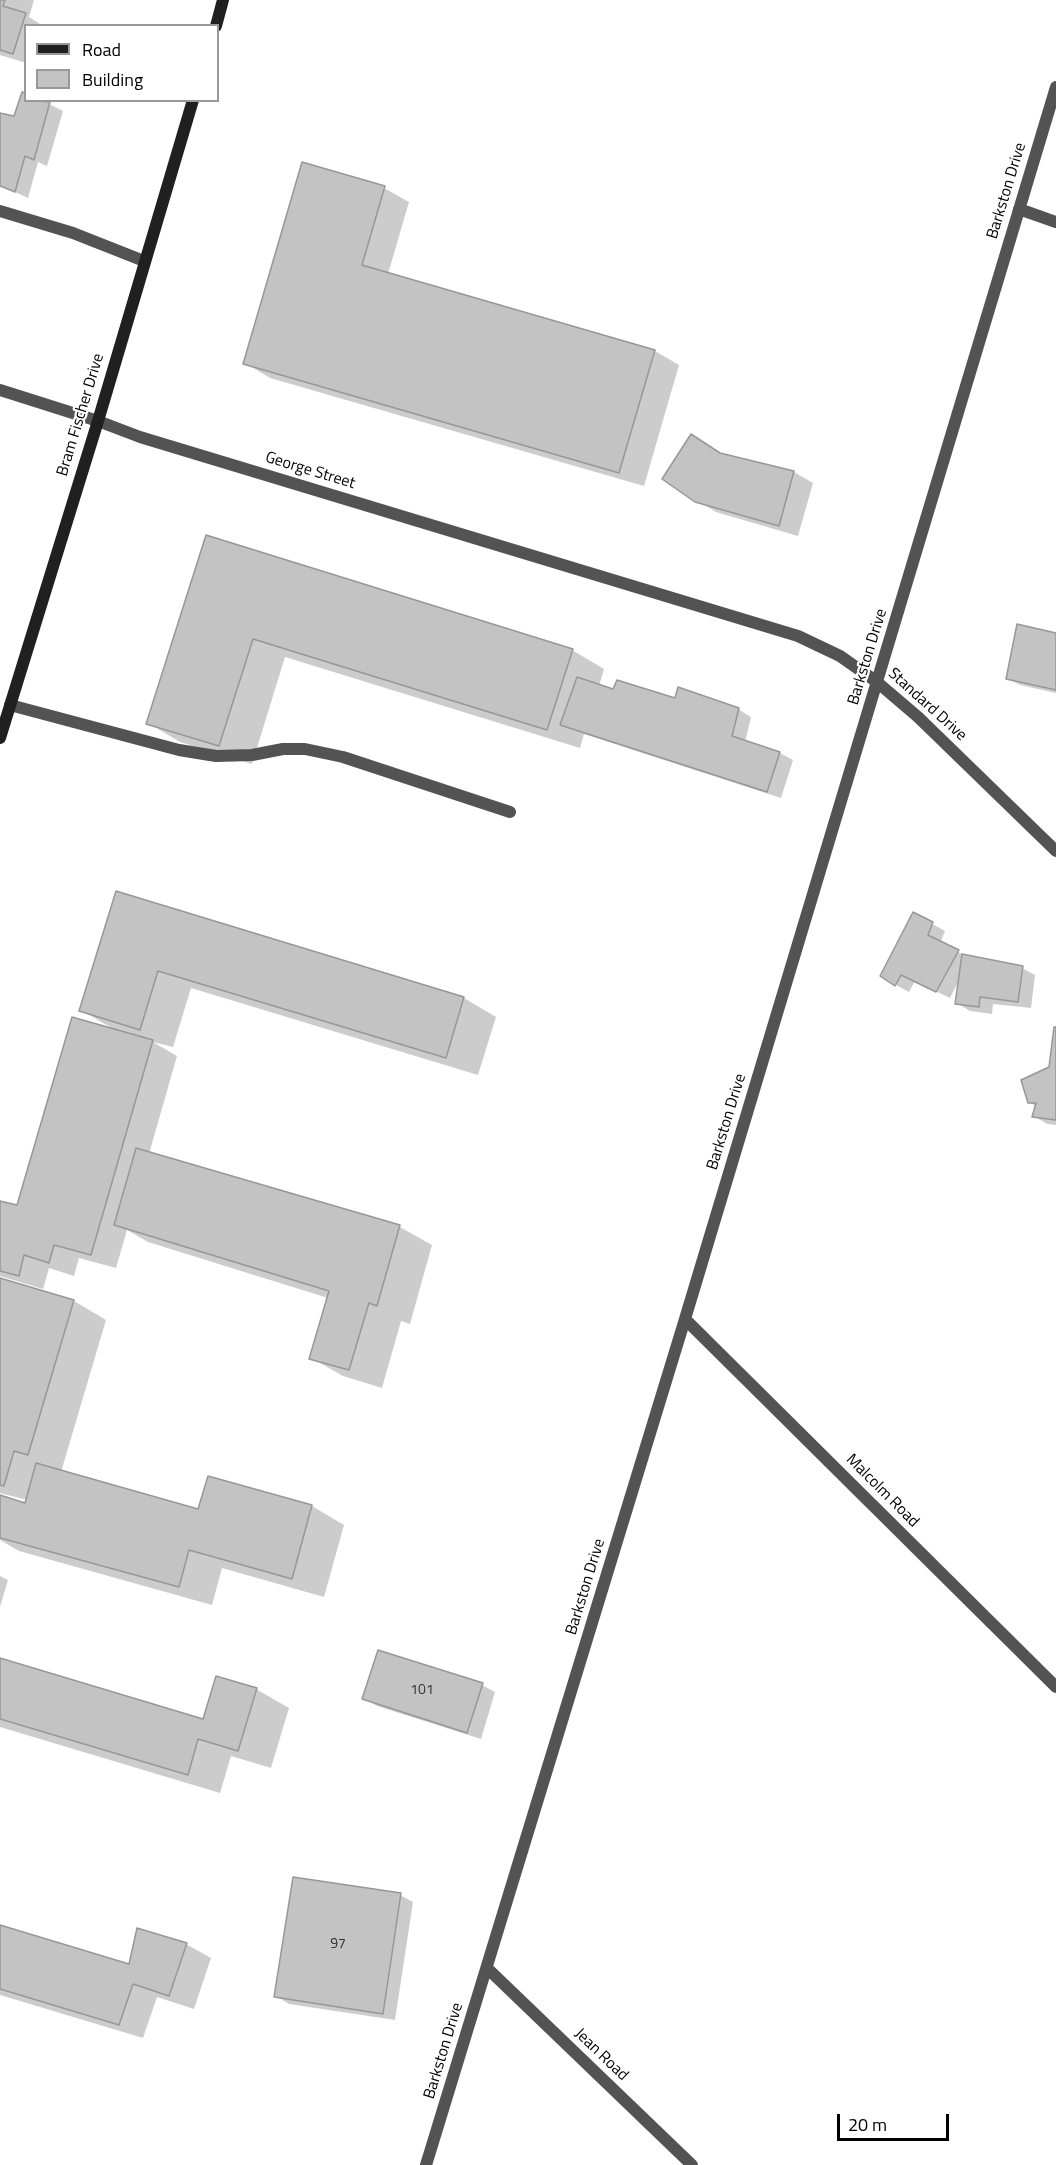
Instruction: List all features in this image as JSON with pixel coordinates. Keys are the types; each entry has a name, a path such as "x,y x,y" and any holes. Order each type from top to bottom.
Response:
{"main road":[{"path":"217,24 223,0"},
{"name":"Bram Fischer Drive","path":"0,738 2,724 10,705 98,421 192,102"}],"street":[{"name":"Barkston Drive","path":"426,2165 685,1319 1056,87"},
{"path":"1019,209 1056,222"},
{"path":"0,211 73,233 144,261"},
{"name":"George Street","path":"0,390 98,421 140,437 613,578"},
{"name":"Standard Drive","path":"613,578 798,636 840,656 878,682 918,717 1056,851"},
{"path":"10,705 179,750 216,756 252,755 283,749 305,749 343,757 510,812"},
{"name":"Malcolm Road","path":"685,1319 1056,1687"},
{"name":"Jean Road","path":"487,1968 692,2165"}],"building":[{"path":"0,0 5,0 3,6 26,13 13,54 0,50"},
{"path":"22,92 24,92 24,102 50,102 34,160 25,156 15,192 0,186 0,113 14,116"},
{"path":"302,162 385,186 362,265 655,350 619,473 243,364"},
{"path":"691,434 720,453 794,471 779,526 695,502 662,479"},
{"path":"206,535 573,649 547,730 253,639 219,746 146,724"},
{"path":"1017,624 1056,633 1056,690 1006,679"},
{"path":"577,677 613,689 617,680 675,698 678,687 739,708 732,736 780,752 767,792 560,725"},
{"path":"116,891 464,997 446,1058 158,971 140,1030 79,1011"},
{"path":"913,912 933,922 928,935 959,950 936,992 901,975 895,986 880,976"},
{"path":"962,954 1023,966 1018,1002 980,997 979,1007 955,1004"},
{"path":"72,1017 153,1040 91,1255 54,1245 49,1263 24,1255 19,1276 0,1271 0,1201 17,1205"},
{"path":"1054,1027 1056,1027 1056,1120 1032,1117 1036,1103 1028,1103 1021,1080 1049,1067"},
{"path":"136,1148 400,1225 377,1306 369,1303 349,1370 309,1359 329,1291 114,1225"},
{"path":"0,1278 74,1300 28,1455 14,1451 4,1486 0,1485"},
{"path":"36,1463 198,1509 208,1476 312,1505 292,1579 189,1550 179,1587 0,1538 0,1495 25,1503"},
{"path":"378,1650 483,1683 467,1733 362,1699"},
{"path":"0,1658 203,1719 216,1676 257,1688 238,1751 198,1739 188,1775 0,1719"},
{"path":"293,1877 401,1893 383,2014 274,1997"},
{"path":"0,1925 129,1964 137,1928 187,1943 169,1996 133,1984 119,2025 0,1989"}]}
